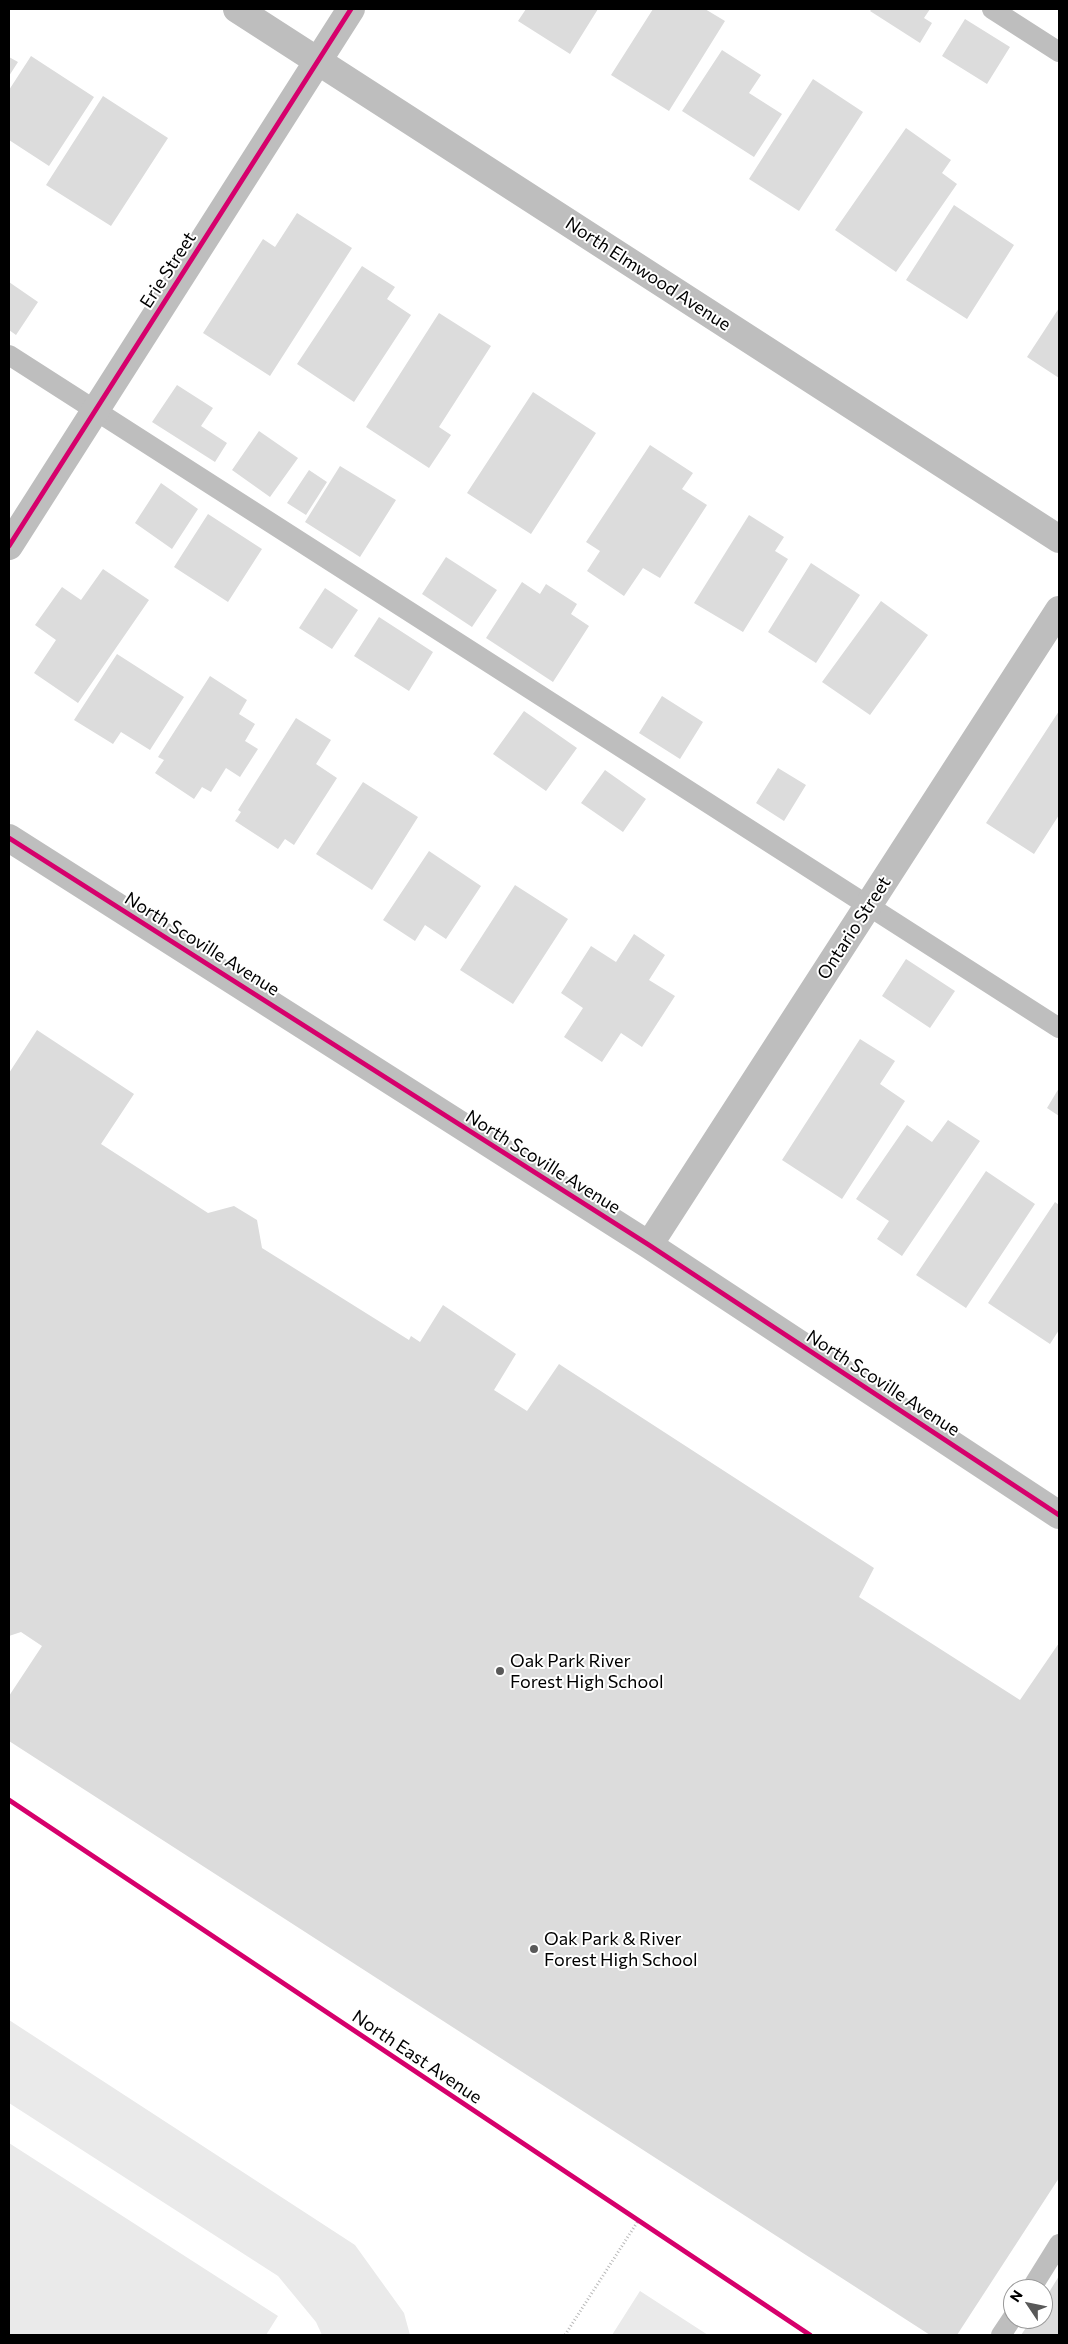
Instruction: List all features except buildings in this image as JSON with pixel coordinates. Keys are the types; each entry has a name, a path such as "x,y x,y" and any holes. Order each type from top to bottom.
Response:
{"street":[{"name":"North Elmwood Avenue","path":"237,9 1059,539"},
{"name":"Erie Street","path":"9,546 351,9"},
{"name":"Ontario Street","path":"649,1245 1059,610"},
{"name":"North Scoville Avenue","path":"9,838 649,1245 1059,1515"}],"lane":[{"path":"992,9 1059,52"},
{"path":"9,355 1059,1028"},
{"path":"1037,2279 1059,2244"}],"path":[{"path":"630,2216 647,2227"},
{"path":"565,2335 638,2221"}],"shaded area":[{"path":"9,2020 355,2245 404,2313 410,2335 322,2335 316,2322 278,2276 9,2103"},
{"path":"9,2143 278,2316 266,2335 9,2335"},
{"path":"640,2291 708,2335 612,2335"}],"cycle path":[{"path":"9,546 351,9"},
{"path":"9,838 649,1245 1059,1515"},
{"name":"North East Avenue","path":"9,1800 810,2335"}],"place":[{"name":"Oak Park River Forest High School","path":"500,1671"},
{"name":"Oak Park & River Forest High School","path":"534,1949"}]}
